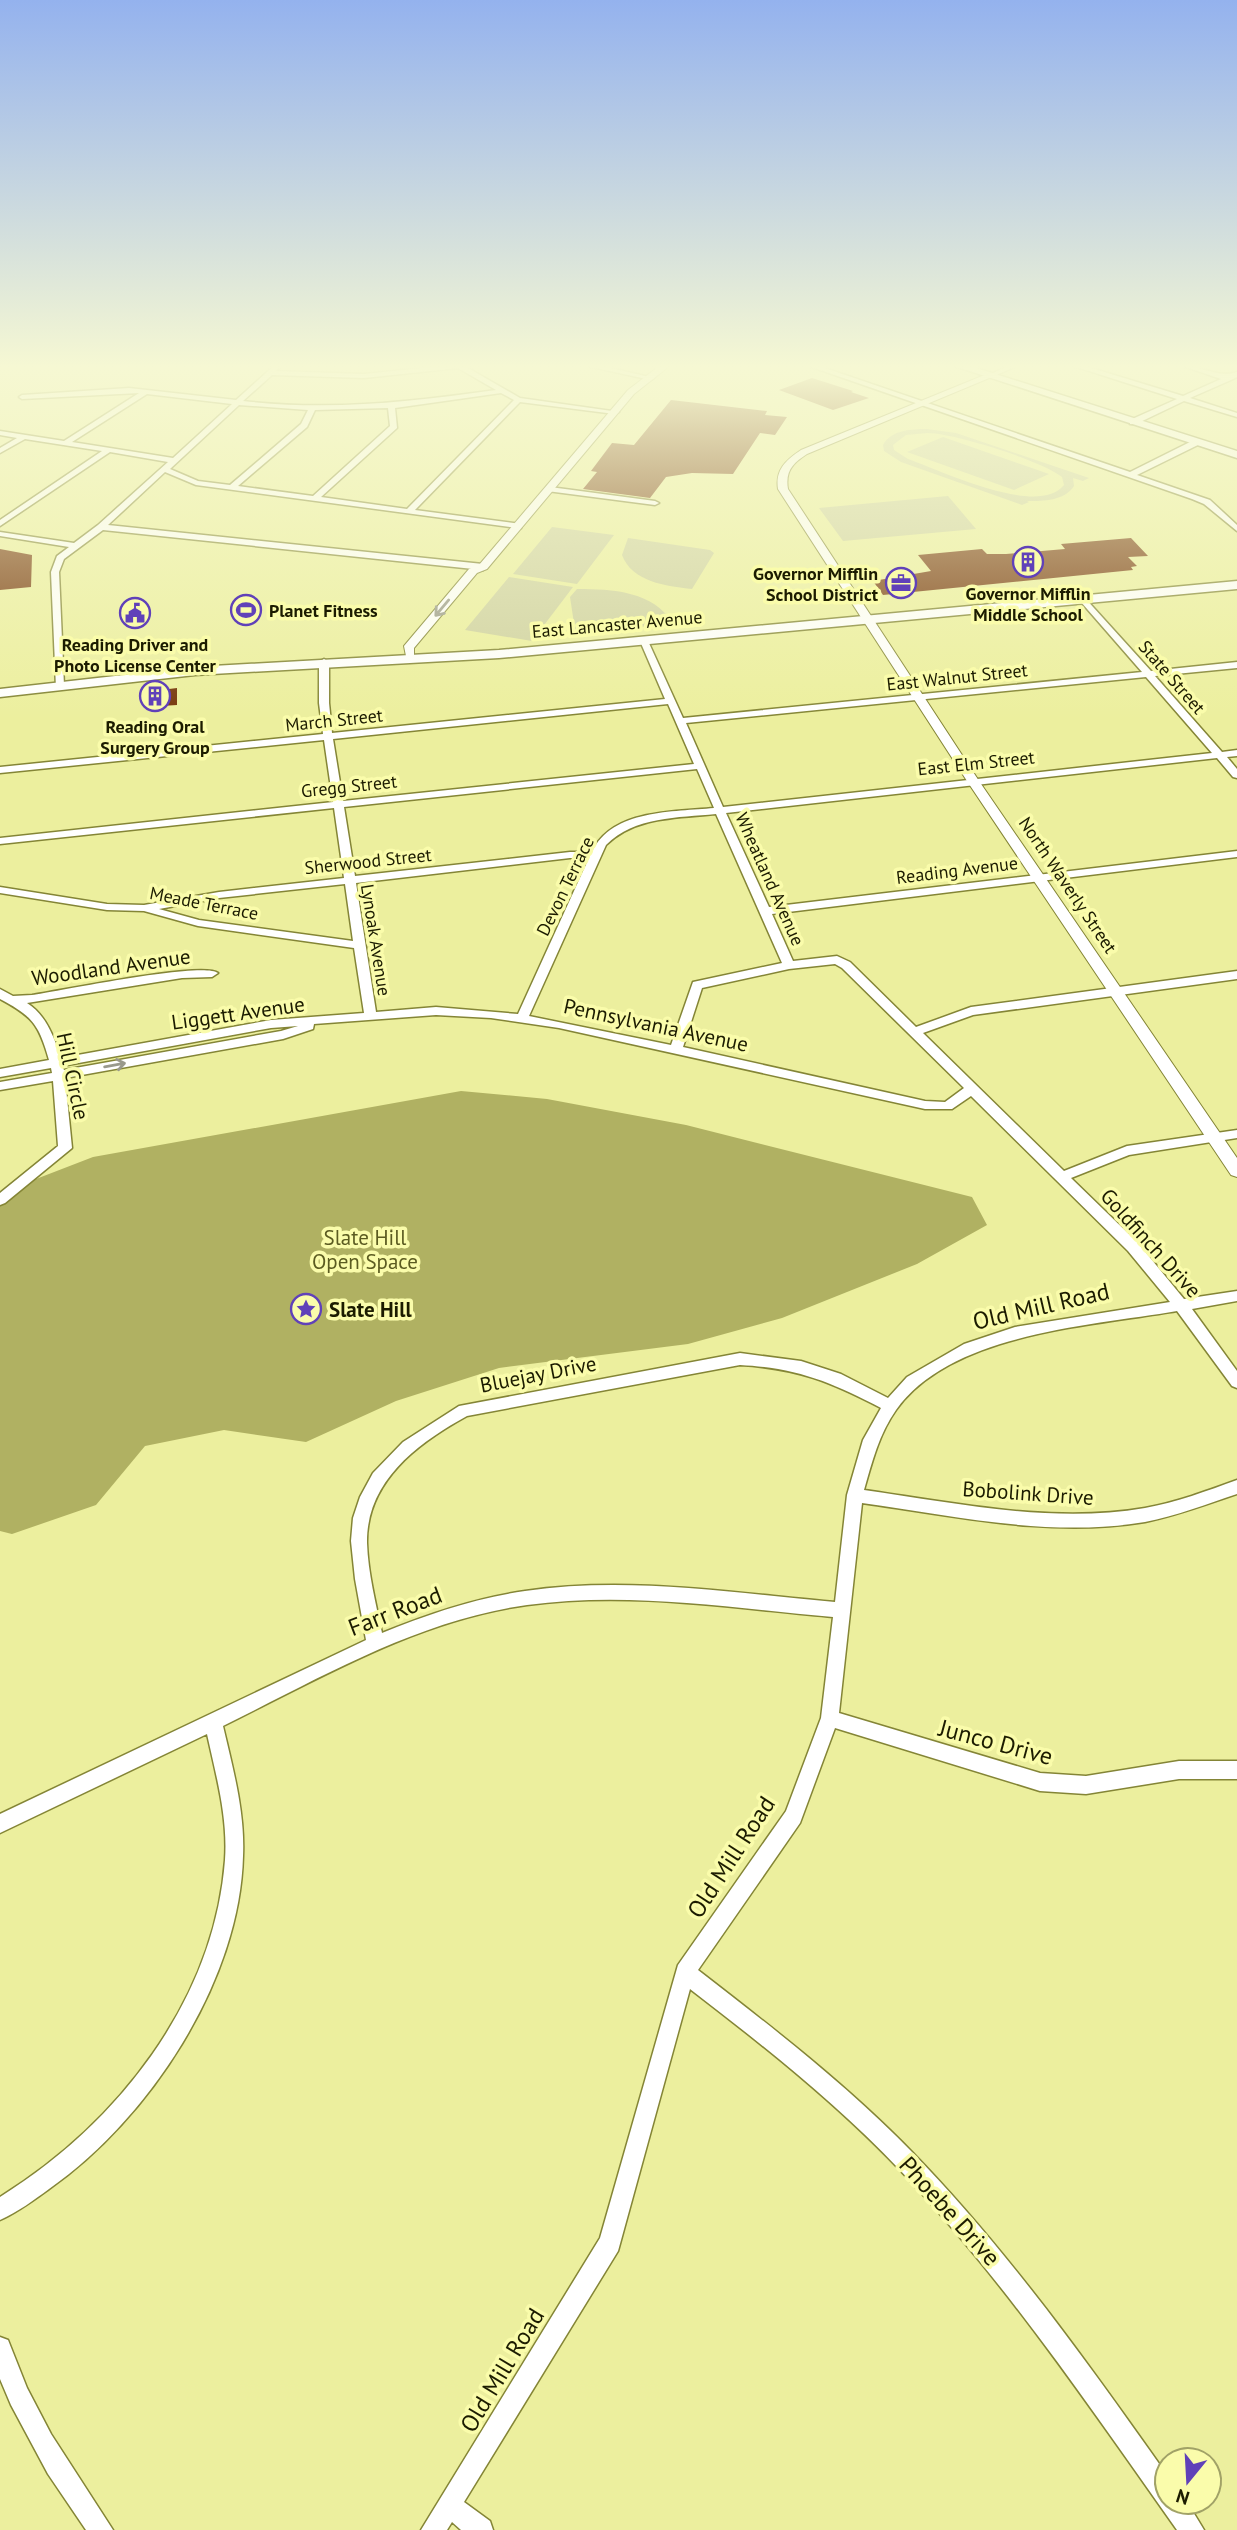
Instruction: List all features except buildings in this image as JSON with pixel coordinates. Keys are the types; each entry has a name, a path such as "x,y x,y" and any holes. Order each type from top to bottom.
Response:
{"main road":[{"name":"East Lancaster Avenue","path":"0,693 195,671 408,656 443,658 1237,585"}],"street":[{"path":"0,524 62,482"},
{"path":"59,687 55,572 60,558 101,527 150,482"},
{"path":"194,482 518,526"},
{"path":"231,488 238,482"},
{"path":"315,499 333,482"},
{"path":"409,511 437,482"},
{"path":"483,567 556,482"},
{"name":"North Waverly Street","path":"781,482 786,495 973,781 1237,1171"},
{"path":"1151,482 1207,502 1236,527"},
{"path":"550,489 655,503"},
{"path":"101,527 483,567"},
{"path":"0,534 77,546"},
{"path":"408,656 420,651 462,603 486,573 483,567"},
{"name":"State Street","path":"1084,600 1237,775"},
{"name":"Wheatland Avenue","path":"644,641 789,965 837,960 853,971 1024,1141"},
{"name":"Lynoak Avenue","path":"324,662 324,703 328,737 370,1014"},
{"name":"East Walnut Street","path":"680,721 1237,665"},
{"name":"March Street","path":"0,770 671,701"},
{"name":"East Elm Street","path":"720,810 1237,752"},
{"name":"Gregg Street","path":"0,841 701,766"},
{"name":"Devon Terrace","path":"522,1018 596,855 611,834 641,819 720,810"},
{"name":"Reading Avenue","path":"765,911 1237,854"},
{"name":"Sherwood Street","path":"144,908 219,895 570,855 596,855"},
{"name":"Meade Terrace","path":"0,890 107,907 144,908 198,923 359,946"},
{"path":"676,1049 697,985 789,965"},
{"name":"Woodland Avenue","path":"15,999 32,999 182,974 212,974"},
{"path":"914,1032 971,1011 1237,975"},
{"name":"Hill Circle","path":"0,993 7,999 15,999 40,1021 47,1034 65,1125 65,1148 0,1200"},
{"name":"Pennsylvania Avenue","path":"323,1021 370,1014 436,1010 522,1018 932,1106 948,1106 972,1089"},
{"name":"Liggett Avenue","path":"0,1073 56,1069 283,1035 323,1021"},
{"name":"Liggett Avenue","path":"0,1086 56,1069"},
{"path":"1061,1177 1127,1151 1237,1133"},
{"name":"Goldfinch Drive","path":"1024,1141 1133,1247 1180,1304 1237,1382"},
{"name":"Old Mill Road","path":"433,2530 610,2243 685,1972 793,1817 830,1718 855,1495 871,1440 890,1406 912,1381 970,1348 1015,1333 1237,1296"},
{"name":"Bluejay Drive","path":"375,1642 360,1559 359,1538 370,1496 389,1463 408,1444 428,1429 464,1410 740,1359 770,1359 812,1368 890,1406"},
{"name":"Bobolink Drive","path":"855,1495 1027,1518 1088,1521 1156,1513 1237,1488"},
{"name":"Farr Road","path":"0,1824 375,1642 468,1610 557,1594 627,1593 843,1610"},
{"name":"Junco Drive","path":"830,1718 1040,1782 1086,1785 1179,1770 1237,1770"},
{"path":"0,2209 68,2162 126,2107 162,2057 202,1981 220,1935 228,1904 234,1857 230,1797 213,1722"},
{"name":"Phoebe Drive","path":"685,1972 827,2085 943,2200 1058,2339 1153,2475"},
{"path":"0,2348 37,2432 77,2498 101,2530"},
{"path":"450,2506 481,2530"}],"green space":[{"path":"957,482 1033,496 1051,494 1064,485 1063,482 1074,482 1074,486 1065,495 1047,500 1027,501 1029,502 1022,505"},
{"path":"992,482 1031,482 1014,490"},
{"path":"948,496 976,529 843,541 819,508"},
{"path":"552,527 614,535 577,584 513,574"},
{"path":"628,538 710,550 714,553 692,589 672,586 642,577 627,564 622,555"},
{"path":"509,577 573,587 532,641 465,630"},
{"path":"577,589 618,591 644,598 665,613 673,624 583,633 575,630 570,597"},
{"name":"Slate Hill Open Space","path":"461,1091 547,1099 686,1125 972,1197 987,1225 917,1264 782,1318 688,1344 499,1368 396,1401 306,1442 224,1430 145,1446 96,1505 12,1534 0,1531 0,1205 36,1179 93,1157"}],"place":[{"name":"Governor Mifflin Middle School","path":"1028,562"},
{"name":"Governor Mifflin School District","path":"901,583"},
{"name":"Planet Fitness","path":"246,610"},
{"name":"Reading Driver and Photo License Center","path":"135,613"},
{"name":"Reading Oral Surgery Group","path":"155,696"},
{"name":"Slate Hill","path":"306,1309"}]}
